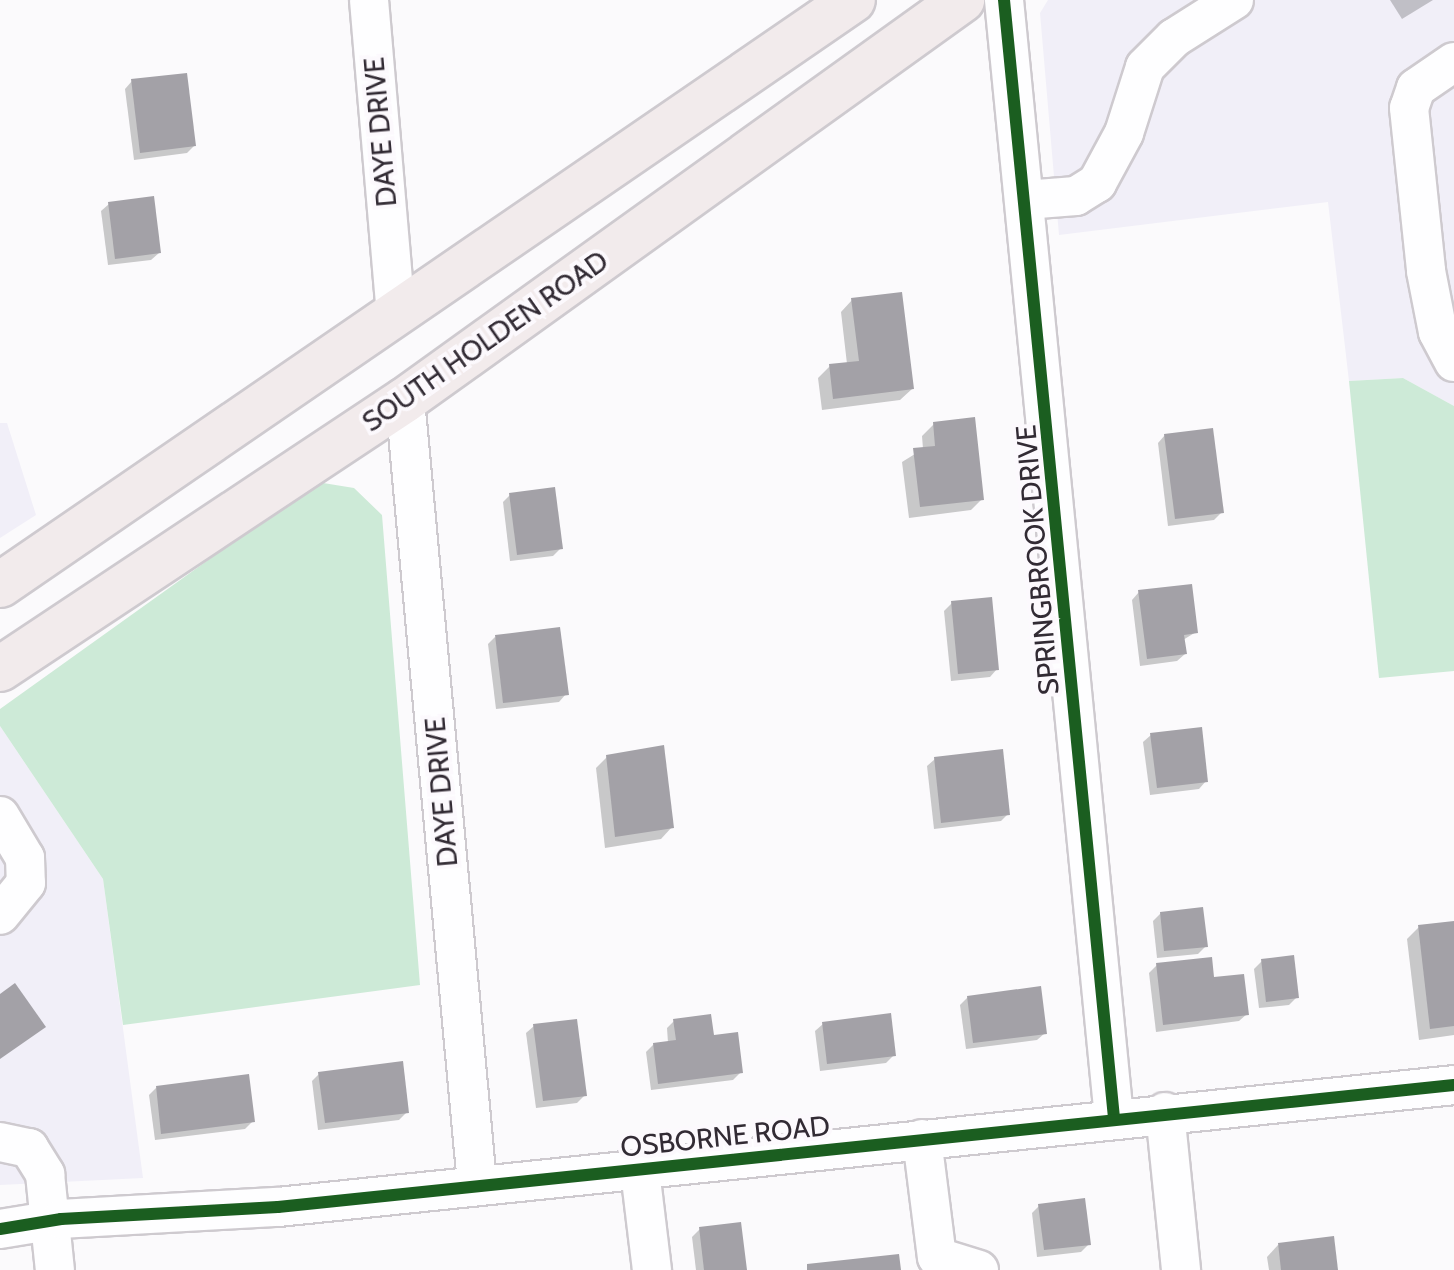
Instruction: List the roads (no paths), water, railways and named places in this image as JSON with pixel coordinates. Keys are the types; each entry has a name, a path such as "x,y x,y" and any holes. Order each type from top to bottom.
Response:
{"main road":[{"path":"0,585 853,0"},
{"name":"SOUTH HOLDEN ROAD","path":"0,669 405,400 962,0"}],"street":[{"name":"DAYE DRIVE","path":"369,0 396,313"},
{"name":"SPRINGBROOK DRIVE","path":"1004,0 1114,1117"},
{"path":"1025,200 1076,196 1097,183 1124,133 1145,67 1174,38 1234,0"},
{"path":"1454,62 1416,88 1409,108 1426,271 1438,332 1454,362"},
{"name":"DAYE DRIVE","path":"405,400 477,1184"},
{"path":"0,816 25,858 26,883 0,915"},
{"name":"OSBORNE ROAD","path":"0,1229 50,1221 278,1207 477,1184 640,1171 1114,1117 1454,1085"},
{"path":"1165,1112 1181,1270"},
{"path":"922,1139 937,1257 979,1270"},
{"path":"0,1142 29,1148 39,1161 55,1270"},
{"path":"640,1171 652,1270"}]}
